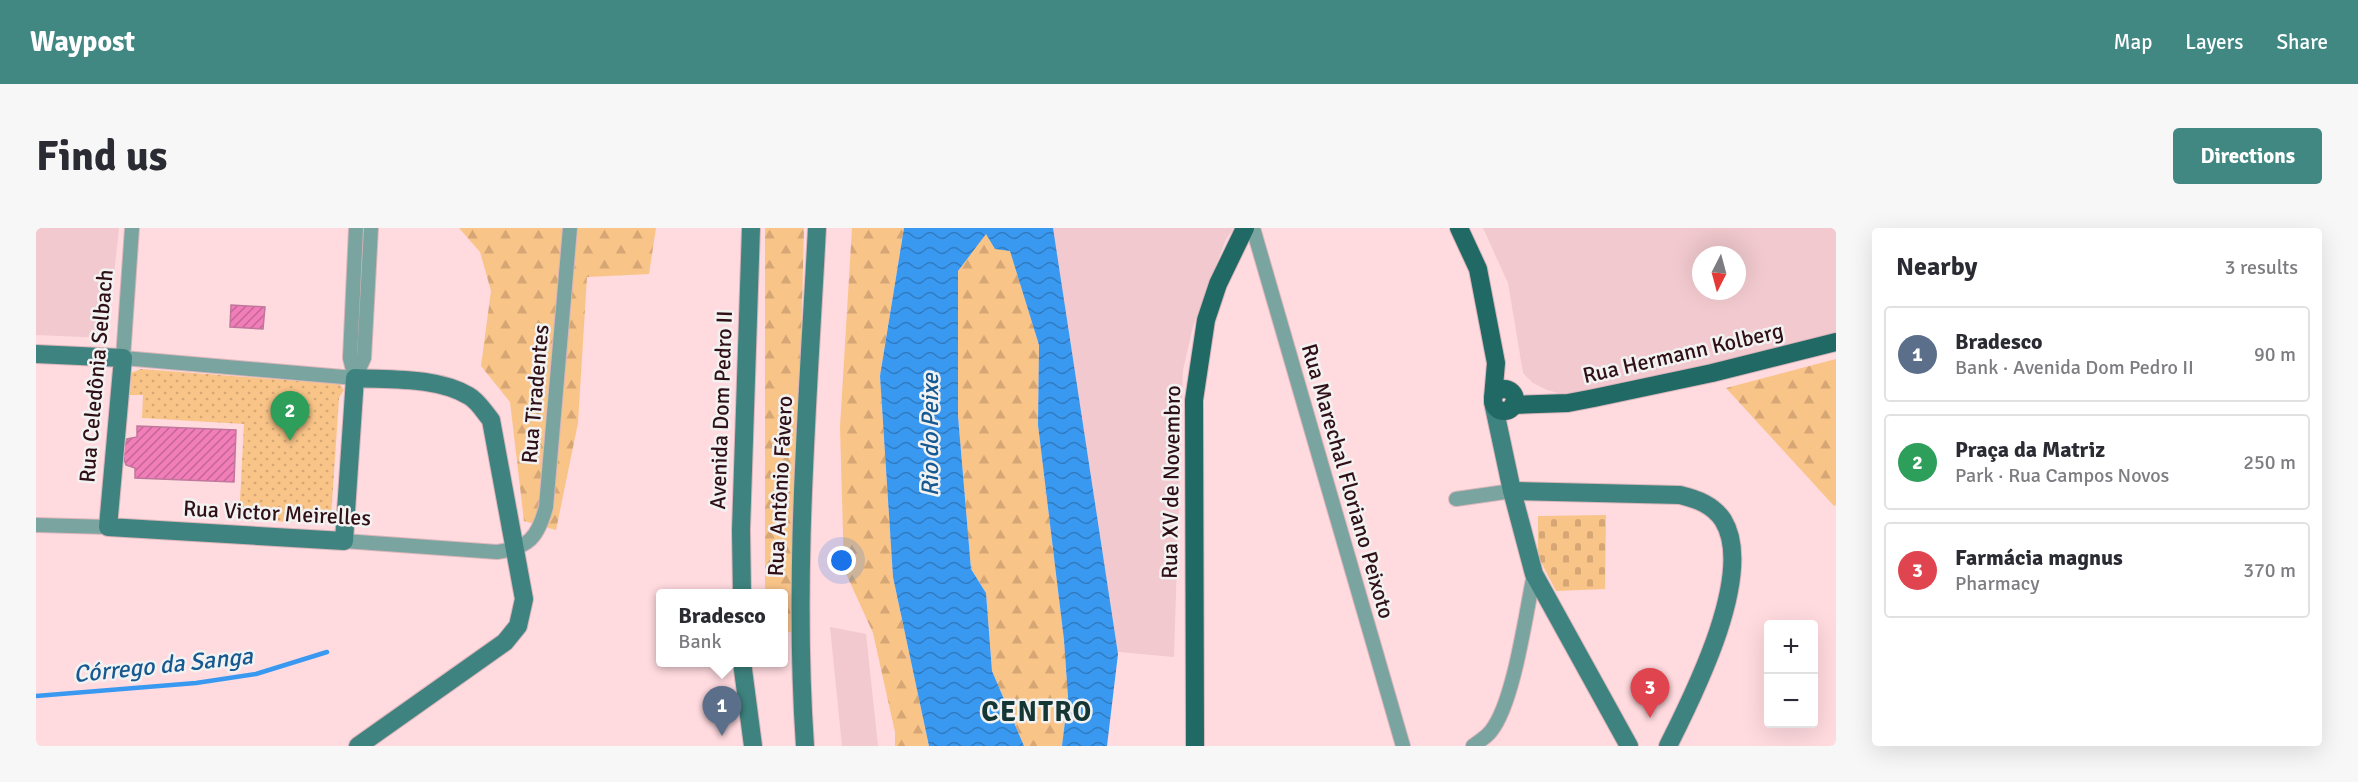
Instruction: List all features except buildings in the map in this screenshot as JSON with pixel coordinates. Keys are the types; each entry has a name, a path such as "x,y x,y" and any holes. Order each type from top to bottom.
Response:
{"main road":[{"name":"Avenida Dom Pedro II","path":"742,589 741,530 751,228"},
{"name":"Rua Antônio Fávero","path":"805,746 800,666 800,564 817,228"},
{"name":"Rua XV de Novembro","path":"1195,746 1194,400 1206,320 1218,284 1245,228"},
{"path":"1459,228 1478,269 1496,363 1512,400 1501,437"},
{"name":"Rua Hermann Kolberg","path":"1512,400 1568,402 1594,398 1712,373 1836,342"},
{"path":"36,354 123,358"},
{"name":"Rua Celedônia Selbach","path":"108,527 123,358"},
{"path":"1496,363 1493,400 1512,491 1534,574 1629,746"},
{"path":"344,541 355,378 427,383 453,388 472,398 491,420 524,599 518,626 505,642 358,746"},
{"path":"1493,400 1500,410 1512,400"},
{"path":"1512,491 1680,495 1697,499 1711,507 1723,520 1731,541 1733,569 1719,630 1689,704 1668,746"},
{"name":"Rua Victor Meirelles","path":"108,527 344,541"},
{"path":"743,667 753,746"}],"street":[{"name":"Rua Celedônia Selbach","path":"123,358 132,228"},
{"path":"355,378 350,358 356,228"},
{"path":"355,378 364,358 371,228"},
{"name":"Rua Tiradentes","path":"515,550 533,539 541,525 546,507 570,228"},
{"name":"Rua Marechal Floriano Peixoto","path":"1253,228 1403,746"},
{"path":"123,358 355,378"},
{"path":"1456,499 1512,491"},
{"name":"Rua Victor Meirelles","path":"36,525 108,527"},
{"name":"Rua Victor Meirelles","path":"344,541 497,552 515,550"},
{"path":"1473,746 1491,731 1504,707 1534,574"}],"shaded area":[{"path":"36,228 119,228 107,338 36,335"},
{"path":"1028,228 1234,228 1226,239 1193,326 1183,370 1174,657 1108,651"},
{"path":"1483,228 1836,228 1836,336 1712,366 1631,380 1579,395 1547,390 1533,383 1523,373 1508,283"},
{"path":"830,627 866,634 878,746 842,746"}],"green space":[{"path":"459,228 656,228 649,274 587,277 578,423 556,530 524,521 510,402 481,366 491,291 480,252"},
{"path":"765,228 804,228 794,631 788,632 788,589 765,589"},
{"path":"852,228 904,228 880,376 893,577 929,746 895,746 895,732 873,633 844,569 840,427"},
{"path":"986,233 1010,250 1039,345 1038,425 1064,640 1068,697 1062,746 1024,746 992,671 986,593 971,569 958,416 958,271"},
{"path":"1836,359 1836,505 1834,506 1726,388"},
{"path":"141,369 340,384 344,390 339,398 329,523 239,520 244,424 142,418 143,395 130,395 131,373"},
{"path":"1606,515 1605,589 1556,591 1538,556 1538,516"}],"water":[{"name":"Rio do Peixe","path":"904,228 1053,228 1118,654 1107,746 1062,746 1068,697 1064,640 1038,425 1039,345 1010,251 995,249 986,234 958,271 958,416 971,569 986,593 992,671 1024,746 929,746 893,577 880,376"}],"waterway":[{"name":"Córrego da Sanga","path":"36,696 196,683 256,674 327,652"}],"place":[{"name":"Praça da Matriz","path":"290,441"},
{"name":"Farmácia magnus","path":"1650,718"},
{"name":"Bradesco","path":"722,736"}],"district":[{"name":"CENTRO","path":"1037,712"}]}
